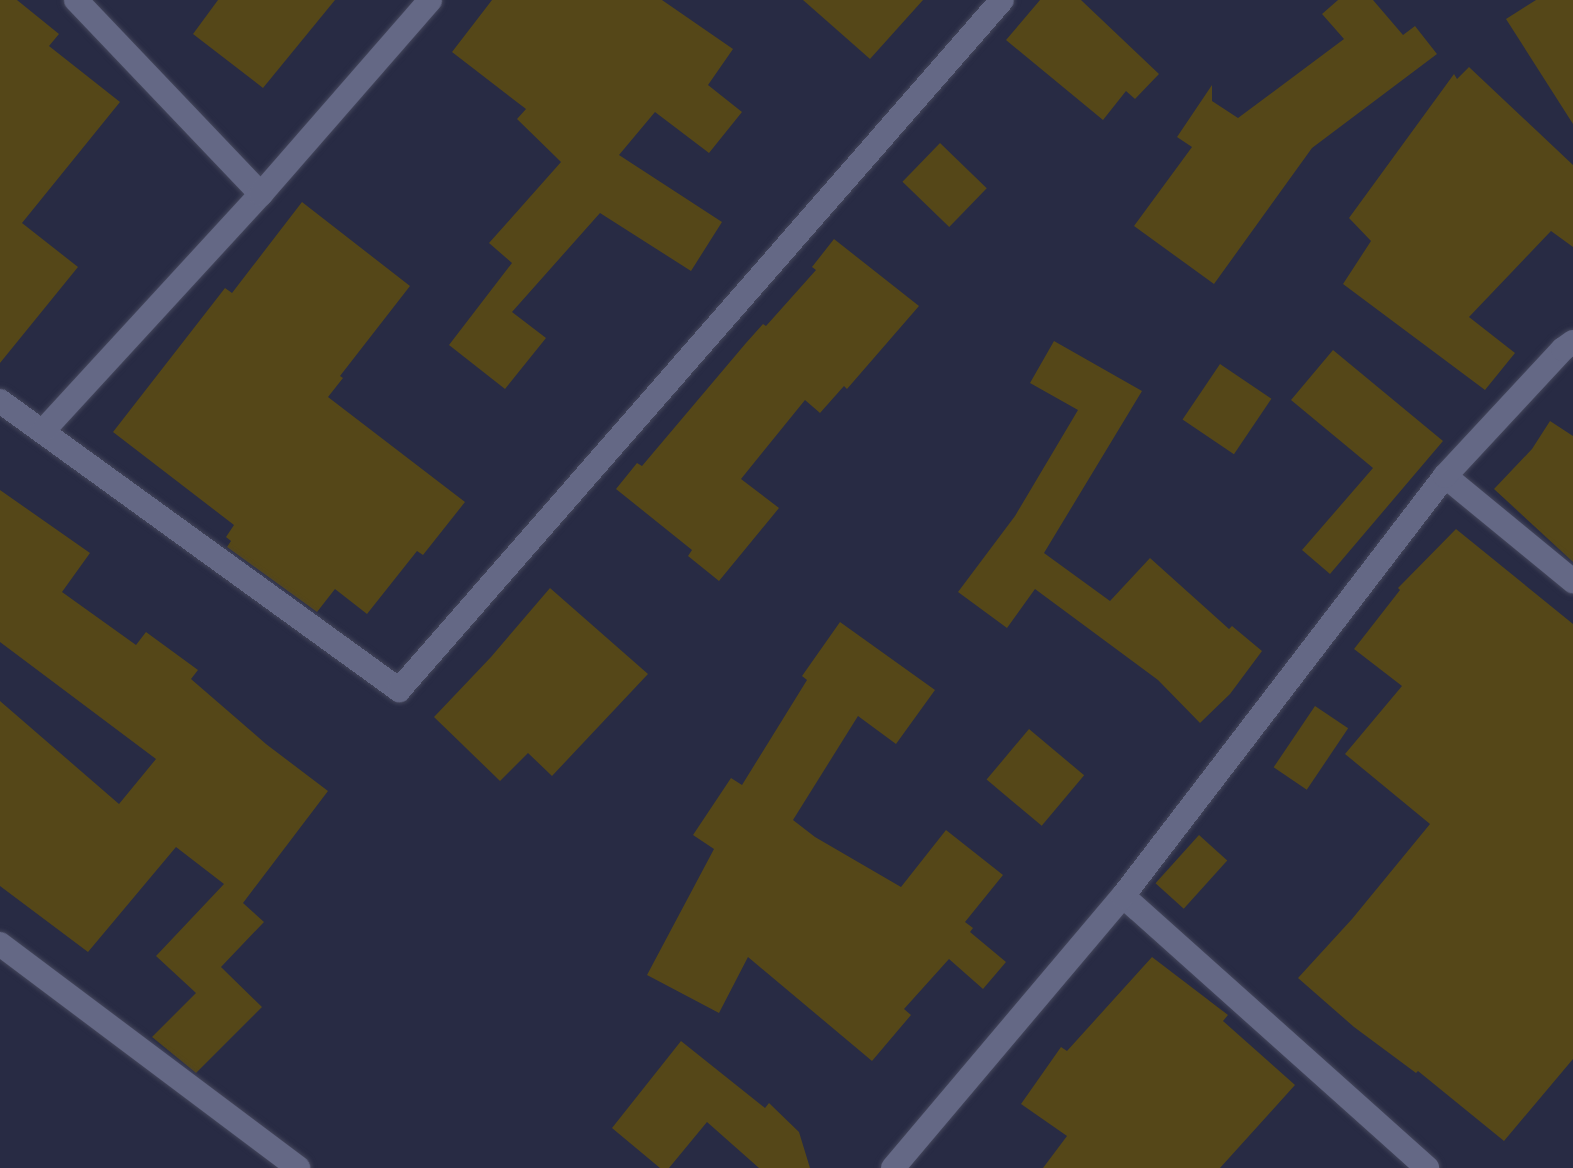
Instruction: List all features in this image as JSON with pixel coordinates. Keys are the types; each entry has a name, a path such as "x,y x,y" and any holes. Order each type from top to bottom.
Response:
{"street":[{"path":"76,0 261,194"},
{"path":"43,431 261,194 430,0"},
{"path":"0,401 399,690 1002,0"},
{"path":"893,1168 1123,896 1445,476 1573,342"},
{"path":"1445,476 1573,581"},
{"path":"1123,896 1427,1168"},
{"path":"0,944 298,1168"}],"building":[{"path":"0,0 17,0 59,34 49,46 120,102 22,223 78,267 0,363"},
{"path":"218,0 335,0 263,88 193,34"},
{"path":"492,0 662,0 733,49 708,85 742,112 709,153 655,112 619,155 722,222 691,271 600,213 512,312 546,338 505,389 449,345 512,263 489,243 561,162 517,119 526,109 452,52"},
{"path":"803,0 923,0 870,59"},
{"path":"1040,0 1081,0 1159,74 1135,99 1126,91 1103,120 1006,40"},
{"path":"1338,0 1373,0 1403,35 1415,26 1437,54 1312,148 1214,284 1134,226 1192,147 1177,137 1212,85 1212,101 1238,118 1344,39 1322,14"},
{"path":"1536,0 1573,0 1573,124 1506,19"},
{"path":"1469,67 1573,165 1573,247 1551,231 1469,317 1515,353 1485,390 1343,284 1371,241 1349,218 1454,74 1457,79"},
{"path":"940,143 987,188 949,227 902,182"},
{"path":"302,202 410,286 340,376 343,378 328,397 465,502 423,555 417,551 367,614 335,589 317,612 227,547 231,541 226,537 234,525 113,432 225,288 232,293"},
{"path":"834,239 919,306 847,389 844,386 820,413 805,400 741,479 779,508 719,581 688,556 692,550 616,489 637,463 642,466 746,343 763,324 766,326 816,270 812,267"},
{"path":"1054,341 1142,391 1044,553 1110,601 1150,558 1229,629 1232,626 1262,651 1230,694 1200,723 1158,680 1035,589 1007,628 958,592 1015,516 1078,410 1030,383"},
{"path":"1333,350 1443,441 1330,574 1302,550 1373,468 1291,400"},
{"path":"1220,364 1271,399 1234,454 1183,420"},
{"path":"1550,421 1573,436 1573,562 1494,489 1532,449"},
{"path":"0,490 90,553 62,592 136,645 146,632 198,670 191,679 266,744 328,791 243,903 264,922 221,967 262,1007 196,1073 152,1037 196,993 156,956 224,884 176,847 88,952 0,886 0,701 119,804 156,759 0,642"},
{"path":"1456,529 1573,624 1573,1059 1504,1141 1418,1071 1416,1073 1354,1027 1298,978 1352,919 1430,824 1345,754 1402,686 1354,649 1400,590 1398,588"},
{"path":"550,588 648,674 552,776 528,753 500,781 434,717"},
{"path":"840,622 935,690 896,744 858,716 793,820 815,837 901,887 946,830 1003,875 965,922 973,928 970,932 1006,962 983,989 949,959 904,1009 911,1015 872,1061 748,957 719,1013 647,975 714,849 693,835 731,778 742,785 807,680 802,676"},
{"path":"1315,706 1348,728 1307,790 1274,767"},
{"path":"1029,729 1084,775 1042,826 987,780"},
{"path":"1199,835 1227,860 1184,909 1156,883"},
{"path":"1152,957 1228,1015 1223,1021 1295,1085 1220,1168 1043,1168 1067,1136 1021,1104 1061,1047 1067,1051"},
{"path":"681,1041 765,1108 769,1103 799,1132 810,1168 759,1168 707,1122 669,1168 660,1168 612,1128"}]}
